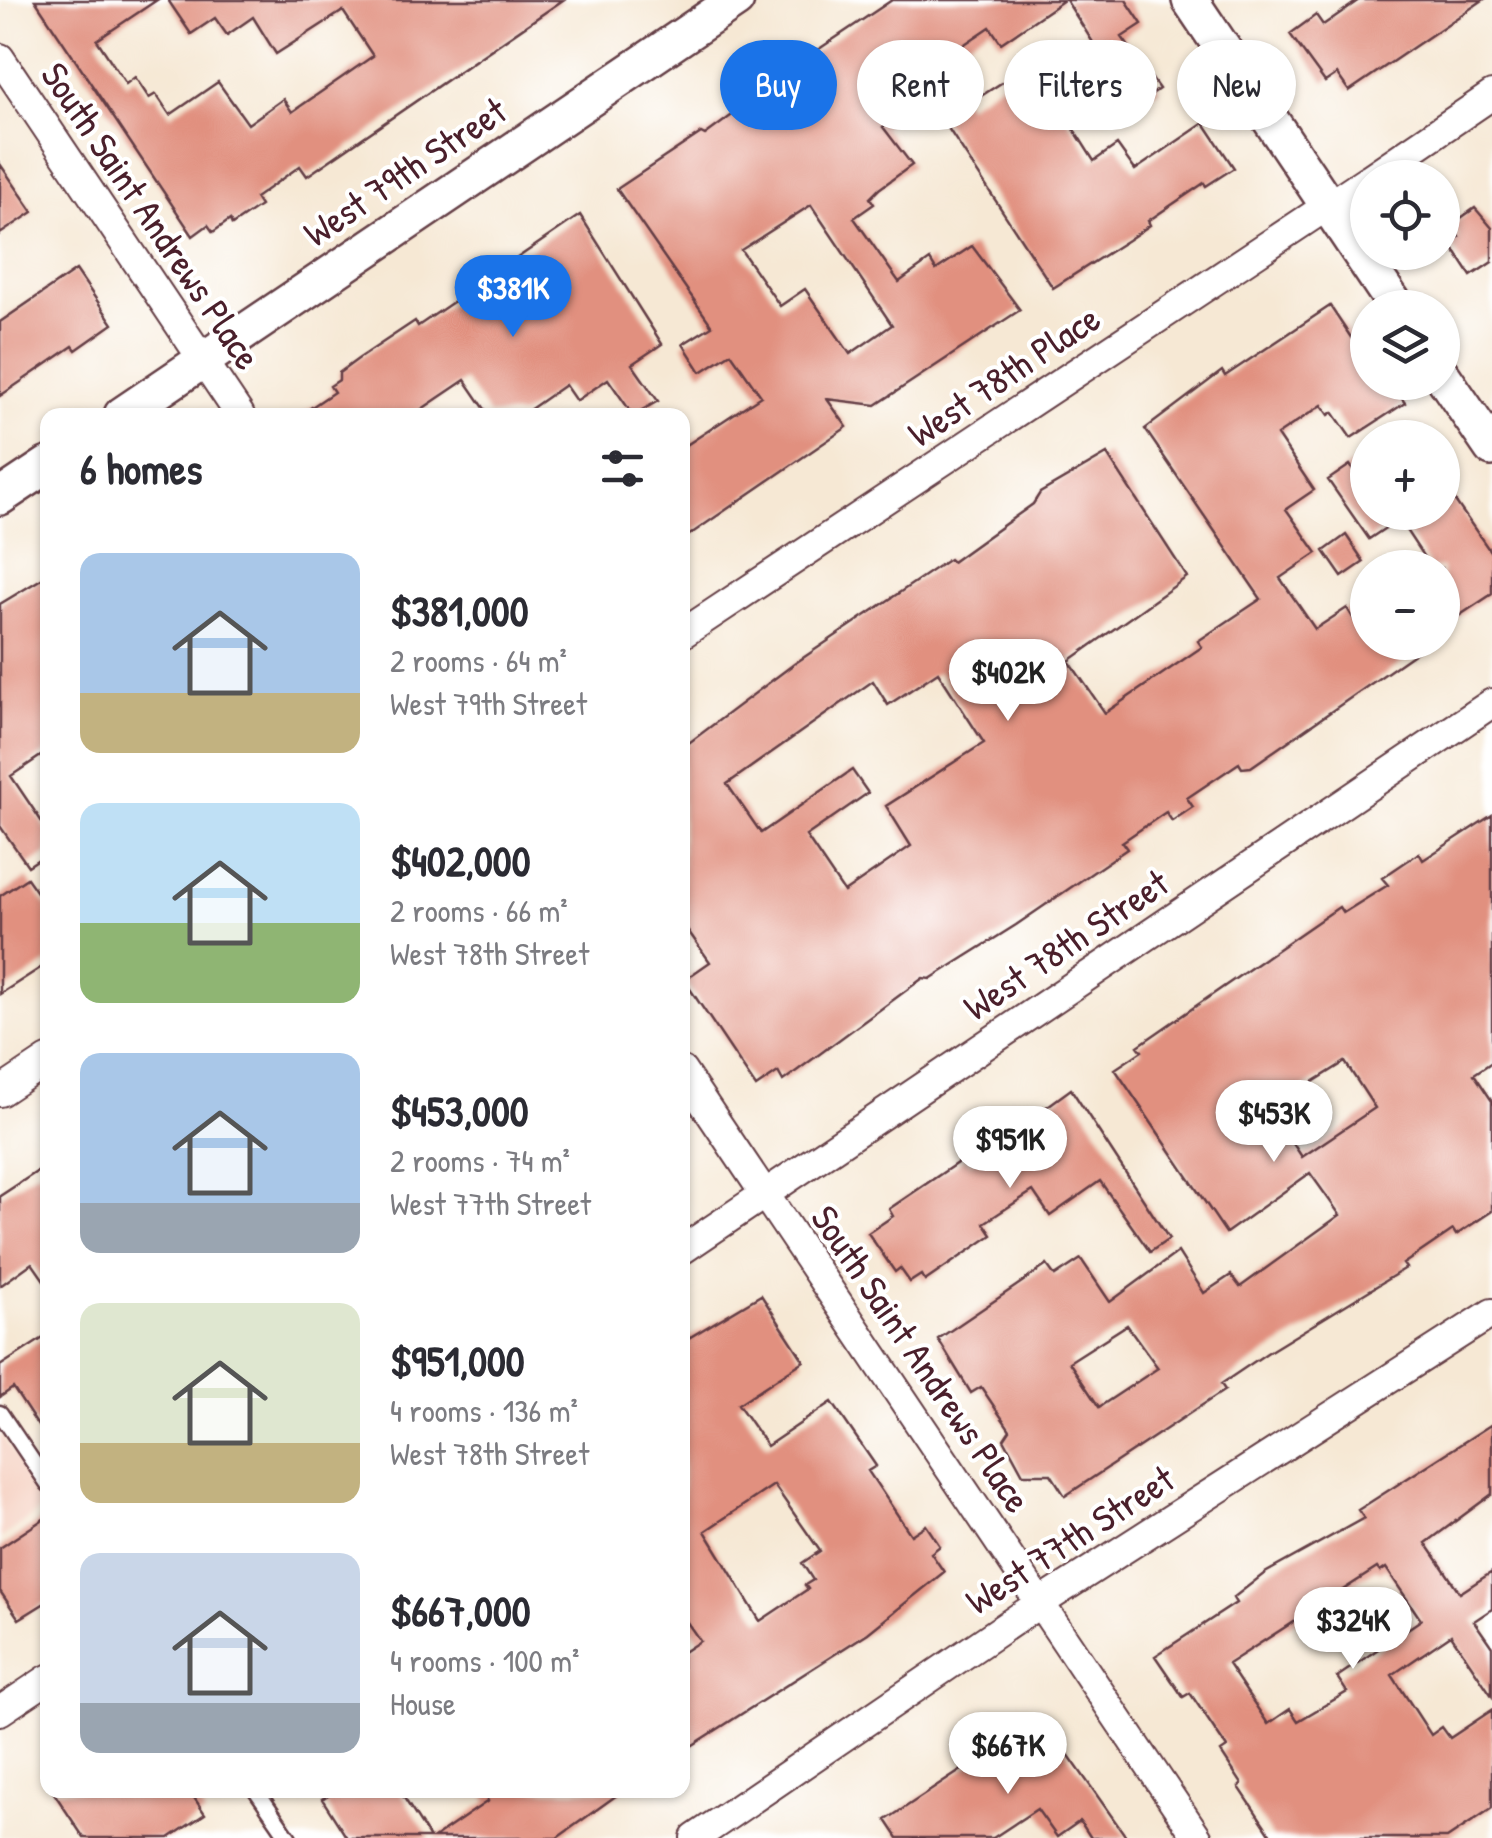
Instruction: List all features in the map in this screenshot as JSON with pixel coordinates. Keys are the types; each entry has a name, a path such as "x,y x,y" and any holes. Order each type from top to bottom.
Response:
{"street":[{"name":"West 79th Street","path":"132,408 736,0"},
{"path":"1190,0 1385,290"},
{"name":"South Saint Andrews Place","path":"0,58 235,408"},
{"name":"West 78th Place","path":"1396,160 1492,95"},
{"name":"West 78th Place","path":"690,629 1350,191"},
{"path":"1459,400 1492,448"},
{"path":"0,497 40,470"},
{"name":"West 78th Street","path":"690,1245 1492,703"},
{"path":"0,1092 40,1065"},
{"name":"South Saint Andrews Place","path":"690,1083 1198,1838"},
{"name":"West 77th Street","path":"695,1838 1040,1603 1492,1313"},
{"path":"0,1711 40,1684"}],"lane":[{"path":"0,1413 40,1472"},
{"path":"262,1798 289,1838"}],"shaded area":[{"path":"0,1433 40,1492 40,1510 0,1539"}],"building":[{"path":"35,0 157,0 97,40 126,84 135,77 149,98 156,94 170,115 218,82 248,124 283,99 292,112 373,56 343,11 276,54 253,17 227,35 215,18 191,34 168,0 563,0 307,176 300,166 255,198 260,206 232,225 230,220 213,232 208,225 193,236"},
{"path":"892,0 1064,0 1001,43 990,27 971,40 857,40 857,130 885,130 912,165 879,189 870,198 874,204 854,218 899,282 930,260 936,270 972,246 1020,310 876,405 827,399 847,427 690,535 690,443 761,396 731,353 701,372 683,344 712,326 617,189 701,133 705,135 720,124 720,130 837,130 837,40 832,40","holes":["811,205 892,325 850,354 805,289 780,306 741,250"]},
{"path":"1066,0 1126,0 1142,24 1122,37 1124,40 1091,40"},
{"path":"1359,0 1483,0 1349,91 1337,74 1325,82 1290,34 1316,15 1323,25"},
{"path":"1004,81 1004,130 1074,130 1094,161 1117,145 1135,170 1194,130 1209,130 1234,168 1206,186 1204,183 1148,221 1150,225 1053,288 949,130 984,130 984,94"},
{"path":"0,164 33,212 0,234"},
{"path":"1475,208 1492,228 1492,262 1471,276 1460,259 1460,219"},
{"path":"580,215 662,344 632,364 658,401 646,408 628,408 608,379 576,401 565,385 532,408 484,408 465,380 423,408 310,408 334,392 330,386 339,380 339,373 415,321 418,326"},
{"path":"76,270 113,324 0,396 0,322"},
{"path":"1330,306 1350,336 1350,400 1405,403 1379,420 1350,420 1350,437 1333,412 1329,415 1322,405 1277,435 1314,490 1286,509 1317,553 1280,578 1315,629 1347,608 1350,660 1405,660 1251,767 1242,768 1239,763 1187,798 1193,807 1172,821 1166,812 1122,842 1127,849 1016,925 930,979 923,978 783,1081 778,1072 756,1087 690,989 690,976 710,962 690,933 690,742 794,664 949,559 952,562 1033,504 1040,493 1107,454 1187,577 1069,661 1105,713 1202,647 1198,641 1261,599 1145,429 1222,371 1225,376","holes":["938,672 984,743 886,806 911,846 844,892 806,836 868,793 852,770 761,833 727,784 873,681 888,705"]},
{"path":"1350,465 1350,512 1328,480"},
{"path":"1460,508 1492,554 1492,594 1460,615 1460,550 1419,550 1406,530 1460,530"},
{"path":"1363,530 1382,530 1369,539"},
{"path":"1346,535 1356,550 1350,550 1350,572 1342,577 1324,551"},
{"path":"40,580 40,756 11,776 40,819 40,858 28,866 0,826 0,604"},
{"path":"1492,815 1492,1062 1474,1074 1492,1101 1492,1211 1456,1235 1453,1230 1403,1264 1406,1268 1267,1353 1221,1384 1225,1390 1065,1496 1051,1474 1023,1474 1004,1439 1010,1430 981,1387 971,1393 938,1339 1047,1265 1055,1276 1081,1259 1110,1302 1178,1252 1204,1293 1231,1275 1240,1287 1340,1215 1310,1173 1226,1233 1115,1069 1142,1051 1138,1046 1339,907 1343,913 1388,885 1382,878 1419,853 1423,860","holes":["1345,1062 1375,1108 1302,1157 1270,1109","1127,1325 1158,1368 1099,1407 1069,1362"]},
{"path":"27,878 40,897 40,968 0,994 0,896"},
{"path":"1071,1089 1169,1239 1150,1252 1100,1181 1050,1216 1033,1191 984,1223 992,1235 925,1281 921,1275 910,1282 900,1268 895,1272 868,1233 893,1216 889,1209 966,1157 970,1163"},
{"path":"38,1171 40,1174 40,1274 32,1263 0,1286 0,1196"},
{"path":"761,1295 804,1361 738,1404 767,1446 832,1402 876,1466 868,1471 911,1535 926,1525 940,1546 931,1553 944,1572 868,1633 690,1747 690,1648 700,1641 690,1627 690,1337","holes":["774,1485 820,1551 802,1563 813,1580 805,1585 808,1589 760,1621 705,1531"]},
{"path":"40,1340 40,1429 13,1388 0,1397 0,1366"},
{"path":"1492,1424 1492,1494 1426,1543 1460,1593 1492,1572 1492,1609 1474,1621 1492,1647 1492,1696 1451,1635 1392,1675 1431,1735 1442,1727 1450,1738 1492,1710 1492,1808 1447,1838 1273,1838 1221,1752 1227,1748 1190,1693 1183,1697 1155,1656 1236,1603 1233,1598 1265,1573 1364,1518 1358,1510","holes":["1377,1568 1380,1572 1386,1568 1421,1620 1337,1677 1347,1692 1298,1721 1290,1709 1268,1724 1228,1664"]},
{"path":"40,1521 40,1606 19,1619 0,1591 0,1548"},
{"path":"1009,1732 1021,1732 1037,1754 1058,1740 1127,1838 1091,1838 1080,1821 1057,1837 1037,1809 993,1838 898,1838 886,1820 998,1746"},
{"path":"57,1798 194,1798 205,1814 169,1838 84,1838"},
{"path":"404,1798 430,1838 347,1838 322,1799"},
{"path":"486,1798 613,1798 557,1838 434,1838 488,1801"}]}
